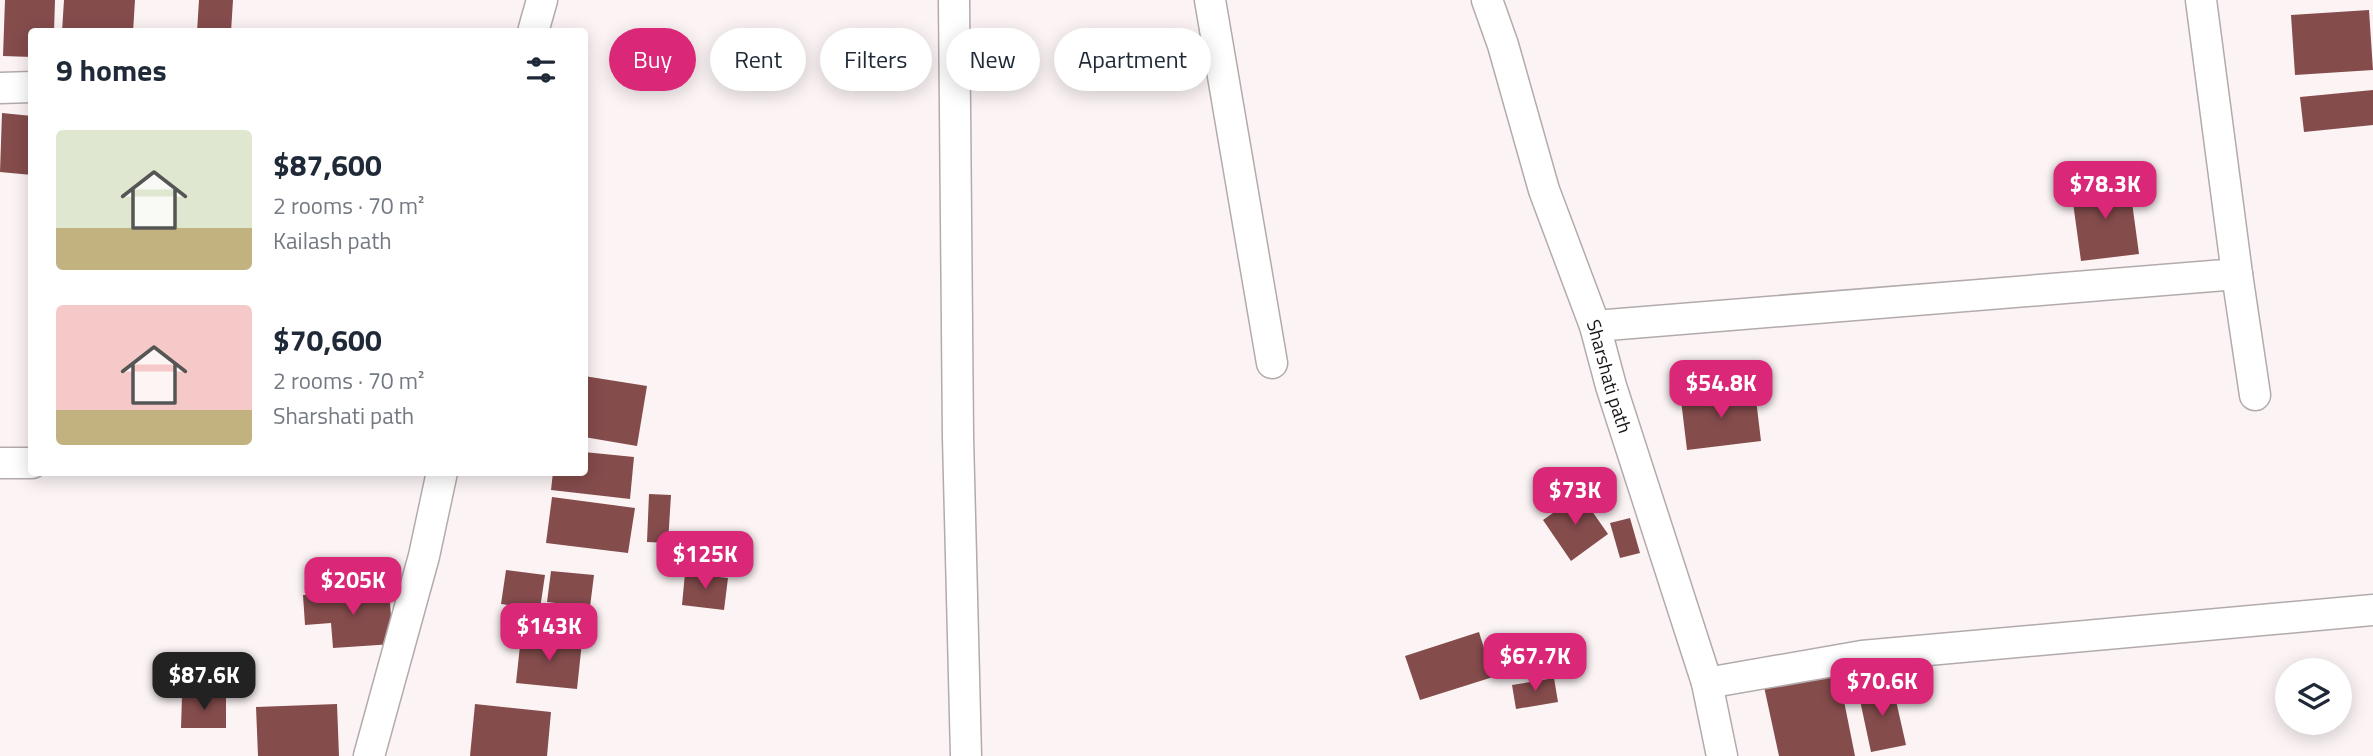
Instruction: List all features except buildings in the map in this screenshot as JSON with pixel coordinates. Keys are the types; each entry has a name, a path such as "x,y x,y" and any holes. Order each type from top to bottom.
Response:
{"street":[{"path":"534,28 542,0"},
{"path":"954,0 958,437 966,756"},
{"path":"1210,0 1272,363"},
{"name":"Sharshati path","path":"1487,0 1503,45 1544,190 1595,326 1615,398 1707,683 1722,756"},
{"path":"2201,0 2255,395"},
{"path":"0,88 28,87"},
{"path":"1595,326 2237,274"},
{"path":"0,463 28,463"},
{"path":"369,756 424,556 441,476"},
{"path":"1707,683 1862,656 2373,610"}]}
